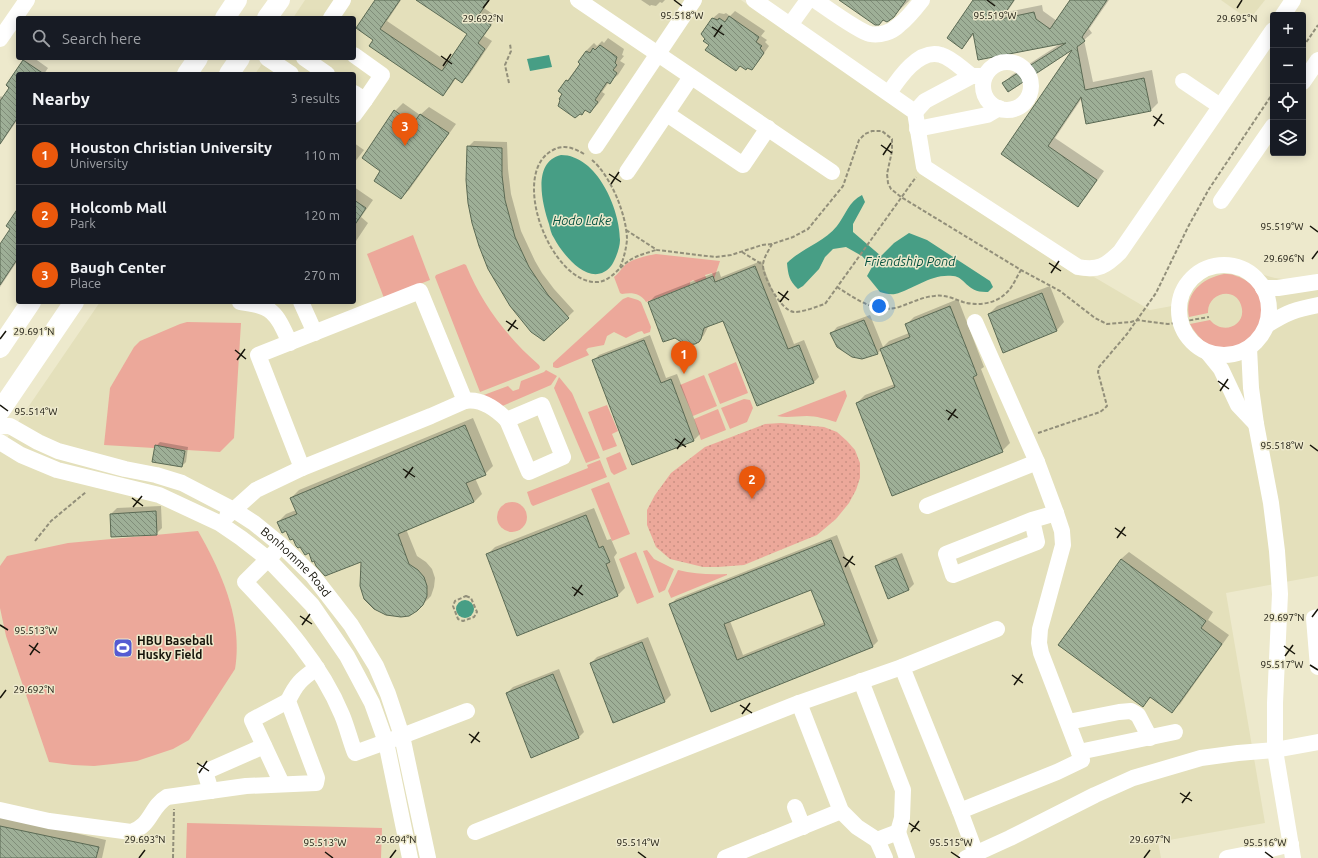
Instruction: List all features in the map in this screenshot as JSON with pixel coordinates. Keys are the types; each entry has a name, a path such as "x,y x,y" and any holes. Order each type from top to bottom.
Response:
{"main road":[{"path":"226,16 238,0"},
{"path":"268,16 280,0"},
{"path":"188,72 197,60"},
{"path":"230,72 239,60"},
{"path":"0,348 31,304"},
{"path":"0,411 73,304"}],"street":[{"path":"0,39 26,0"},
{"path":"332,16 343,0"},
{"path":"578,0 832,172"},
{"path":"590,153 694,0"},
{"path":"754,0 915,112 924,167 1078,268 1094,269 1113,259 1120,252 1270,34"},
{"path":"790,25 808,0"},
{"path":"815,0 862,31 871,34 881,34 891,31 899,26 922,0"},
{"path":"1285,12 1293,0"},
{"path":"888,93 910,66 926,56 933,54 941,54 979,76 984,84 984,91 987,99 992,104 1006,110 1014,109 1022,105 1027,100 1030,92 1030,76 1019,65 1011,62 1004,62 996,65 979,76 925,101 915,112"},
{"path":"356,56 382,75 359,96 356,107"},
{"path":"270,60 288,72"},
{"path":"293,72 302,60"},
{"path":"307,60 324,72"},
{"path":"1306,78 1318,60"},
{"path":"627,172 691,77"},
{"path":"1183,81 1220,106"},
{"path":"917,128 986,115 999,108"},
{"path":"667,114 743,165 768,128"},
{"path":"1221,201 1270,130"},
{"path":"1232,265 1246,270 1259,280 1263,288 1267,294 1270,309 1267,325 1260,339 1249,348 1236,354 1222,356 1208,353 1196,346 1186,335 1180,322 1179,308 1182,294 1189,282 1201,271 1216,266 1232,265"},
{"path":"1263,288 1278,288 1318,282"},
{"path":"302,468 258,355 420,291 465,401"},
{"path":"254,304 261,305 276,316 290,343"},
{"path":"302,304 315,333"},
{"path":"1267,325 1285,314 1318,305"},
{"path":"960,811 1057,772 1082,760 1041,653 1039,643 1040,629 1062,545 1062,531 1037,462 974,322"},
{"path":"1245,856 1292,851 1275,750 1275,703 1280,594 1277,551 1272,503 1256,424 1251,388 1249,348"},
{"path":"1208,353 1221,369 1238,405 1256,424"},
{"path":"218,523 256,490 302,468 465,401 477,401 490,407 507,420"},
{"name":"Bonhomme Road","path":"0,426 10,426 38,442 58,451 125,469 156,475 182,483 234,510 254,523 281,545 312,576 351,625 379,673 388,694 402,736 428,858"},
{"name":"Bonhomme Road","path":"0,442 21,454 57,470 159,495 218,523 241,538 268,559 312,605 347,656 372,703 386,742 410,858"},
{"path":"927,506 1037,462"},
{"path":"1032,520 1037,542 954,575 946,554 1032,520 1056,513"},
{"path":"281,545 245,582 276,614 317,668 342,714 355,753 466,711"},
{"path":"1318,617 1314,618 1318,667"},
{"path":"475,832 799,704 902,667 997,629"},
{"path":"902,667 960,811 971,856 1133,778 1201,758 1275,750 1318,742"},
{"path":"282,784 252,720 288,701 295,686 302,678 317,668"},
{"path":"861,681 903,790 902,818 898,832 907,858"},
{"path":"0,810 49,821 131,832 139,829 145,824 160,801 167,797 246,786 316,783 317,778 288,701"},
{"path":"799,704 841,811 857,827 878,840 885,858"},
{"path":"1068,722 1131,710 1138,715 1150,738"},
{"path":"1079,752 1175,732"},
{"path":"212,790 205,772 264,746"},
{"path":"795,807 802,827"},
{"path":"725,858 841,811"},
{"path":"878,840 898,832"}],"path":[{"path":"1306,43 1318,25"},
{"path":"509,83 505,65 511,51 510,44"},
{"path":"1026,437 1104,409 1107,406 1098,372 1099,367 1137,320 1156,293 1188,227 1209,189 1270,98"},
{"path":"626,230 657,250 715,257 731,255 762,244 772,244 793,237 808,229 843,186 859,140 865,134 872,131 882,131 892,139 892,151 887,174 888,183 891,189 901,197 1021,270 1060,291 1095,318 1107,324 1137,320 1168,324 1209,317"},
{"path":"620,267 627,240 626,230 621,209 607,177 590,153 566,146 554,149 548,153 538,165 534,181 535,203 552,252 569,270 578,277 587,281 604,281 631,259 657,250"},
{"path":"772,244 763,264 773,291 780,303 793,312 825,304 924,167"},
{"path":"742,252 763,264"},
{"path":"837,287 861,302 876,308 887,309 898,307 918,300 945,295 965,303 978,304 994,301 1004,296 1021,270"},
{"path":"35,541 51,521 90,489 93,480"},
{"path":"466,596 471,598 477,612 474,617 463,621 458,619 453,606 455,600 466,596"},
{"path":"173,858 174,796"}],"shaded area":[{"path":"305,0 741,0 908,116 917,171 1076,275 1094,277 1150,310 1172,306 1175,291 1184,277 1197,265 1214,258 1233,258 1250,264 1264,275 1275,278 1292,280 1318,274 1318,576 1226,593 1265,823 1158,842 1161,858 0,858 0,451 7,438 99,304 356,304 356,72 256,72 265,60 356,60 356,16 294,16"},
{"path":"1221,0 1265,0 1249,20"},
{"path":"413,235 430,280 384,298 367,254"},
{"path":"656,254 720,261 714,279 712,273 705,275 716,303 699,282 697,283 693,280 690,282 690,285 646,302 639,295 620,293 614,277 625,265 636,259"},
{"path":"464,264 466,265 472,279 496,319 516,343 539,365 539,369 480,392 435,277 436,275"},
{"path":"1224,274 1234,275 1250,283 1258,293 1262,306 1261,319 1256,331 1248,341 1235,347 1220,348 1210,345 1202,340 1190,324 1210,320 1215,325 1221,327 1227,328 1233,326 1238,323 1241,318 1241,305 1238,299 1233,295 1222,294 1212,301 1209,306 1208,313 1189,317 1188,308 1192,294 1202,283"},
{"path":"628,297 641,302 651,327 650,332 644,334 642,331 638,332 626,338 614,332 607,336 604,345 588,348 586,350 589,355 558,368 553,367 553,363 623,299"},
{"path":"187,322 241,323 234,438 220,452 104,445 110,388 134,347 140,341"},
{"path":"736,362 748,393 720,404 708,374"},
{"path":"546,370 557,376 551,385 500,407 481,396 508,386 513,391 519,389 521,381"},
{"path":"704,375 717,406 693,416 680,385"},
{"path":"559,377 572,393 600,458 586,463 554,388"},
{"path":"845,390 847,396 836,422 810,416 777,416"},
{"path":"744,399 750,400 753,408 747,422 730,429 721,408"},
{"path":"607,405 618,431 612,434 617,446 603,451 588,412"},
{"path":"718,409 726,430 701,440 694,419"},
{"path":"781,423 824,427 837,432 855,450 860,463 860,478 849,503 836,519 817,535 744,565 703,567 670,559 656,547 647,525 647,510 655,495 671,473 705,447 765,424"},
{"path":"620,452 627,469 614,475 611,472 606,458"},
{"path":"600,460 607,477 533,506 531,504 527,492 588,468 587,465"},
{"path":"609,482 630,534 612,541 591,489"},
{"path":"512,502 523,506 527,517 523,528 512,532 501,528 497,517 501,506"},
{"name":"HBU Baseball Husky Field","path":"198,531 215,563 233,615 237,651 235,669 189,740 173,749 137,761 94,766 49,762 6,636 0,608 0,566 7,556 68,543"},
{"path":"647,550 654,559 674,569 665,590 659,593 643,551"},
{"path":"636,552 654,597 637,604 619,559"},
{"path":"678,570 727,575 671,598 668,591"},
{"path":"187,823 382,828 381,858 186,858"}],"water":[{"path":"549,55 552,67 530,71 527,59"},
{"name":"Hodo Lake","path":"561,155 574,157 585,164 604,186 611,199 619,227 620,240 619,248 612,265 602,273 588,273 574,264 562,251 551,233 542,195 543,174 546,166 552,159"},
{"name":"Friendship Pond","path":"862,195 865,202 853,224 853,232 881,256 894,243 909,233 927,240 990,281 993,287 988,292 981,292 971,288 957,277 945,276 930,279 895,294 880,292 867,276 872,267 862,256 846,247 833,249 825,257 819,269 803,286 798,289 790,277 787,263 799,253 831,232 840,222 850,205"},
{"path":"465,600 471,603 474,609 471,615 465,618 459,615 456,609 459,603"}],"building":[{"path":"375,0 400,0 380,29 442,71 467,34 416,0 489,0 478,16 491,25 478,43 485,49 462,83 455,78 443,96 369,46 373,40 356,28"},
{"path":"839,0 906,0 894,17 887,22 883,20 879,25 875,25"},
{"path":"973,0 1014,0 1001,19 1034,12 1036,19 1050,29 1070,0 1107,0 1082,37 1085,41 1077,47 1085,90 1144,78 1151,111 1086,124 1081,97 1048,146 1097,180 1078,207 1001,154 1072,50 1008,92 1002,83 1066,43 978,60 973,33 962,49 947,38"},
{"path":"729,16 759,37 756,42 762,46 760,48 764,53 752,70 747,68 746,70 740,66 736,71 705,50 709,45 703,41 705,39 701,34 712,18 718,20 719,18 725,22"},
{"path":"600,45 617,57 615,63 617,65 613,70 617,73 610,84 607,82 595,100 598,102 590,113 585,110 582,115 580,114 575,118 558,106 559,99 562,94 558,91 566,80 568,81 580,64 578,62 586,51 590,53 593,48 595,50"},
{"path":"23,60 41,72 16,72 16,120 0,144 0,101 9,88 6,85"},
{"path":"394,110 413,124 420,114 449,133 401,199 374,181 380,171 362,158"},
{"path":"467,146 502,148 502,175 505,200 515,237 529,267 537,279 548,295 569,318 544,341 531,332 510,306 488,269 472,223 468,203 466,180"},
{"path":"356,201 366,208 356,223"},
{"path":"16,211 16,261 0,285 0,244 10,229 6,226"},
{"path":"755,266 788,349 799,345 814,383 757,406 723,321 704,328 701,339 695,344 686,345 675,338 663,342 648,302 713,276 715,282"},
{"path":"1042,293 1057,331 1003,353 988,314"},
{"path":"950,306 977,375 973,377 1003,452 892,496 856,403 895,387 880,349 910,337 905,324"},
{"path":"864,320 878,354 862,359 852,357 837,347 830,333"},
{"path":"644,340 661,383 671,379 694,441 632,465 592,360"},
{"path":"465,425 486,475 466,483 474,502 398,534 409,564 418,570 424,577 427,586 427,596 423,605 409,616 401,617 386,615 374,609 364,599 360,586 361,562 325,576 316,566 314,561 312,562 309,553 305,555 300,547 298,548 296,546 293,539 290,540 286,531 282,533 277,522 297,514 290,498"},
{"path":"155,445 185,451 182,467 152,462"},
{"path":"156,511 157,535 111,537 110,514"},
{"path":"586,515 599,548 603,546 610,562 606,564 618,596 517,636 486,554"},
{"path":"831,540 873,647 711,712 669,604","holes":["811,590 825,625 737,660 724,624"]},
{"path":"896,558 909,590 888,599 875,566"},
{"path":"1121,559 1206,621 1201,628 1222,644 1172,713 1150,697 1143,707 1058,645"},
{"path":"642,642 665,702 613,723 590,663"},
{"path":"553,674 579,738 531,758 506,693"},
{"path":"0,826 99,847 96,858 0,858"}],"place":[{"name":"Baugh Center","path":"405,146"},
{"name":"Houston Christian University","path":"684,374"},
{"name":"Holcomb Mall","path":"752,499"},
{"name":"HBU Baseball Husky Field","path":"123,648"}]}
